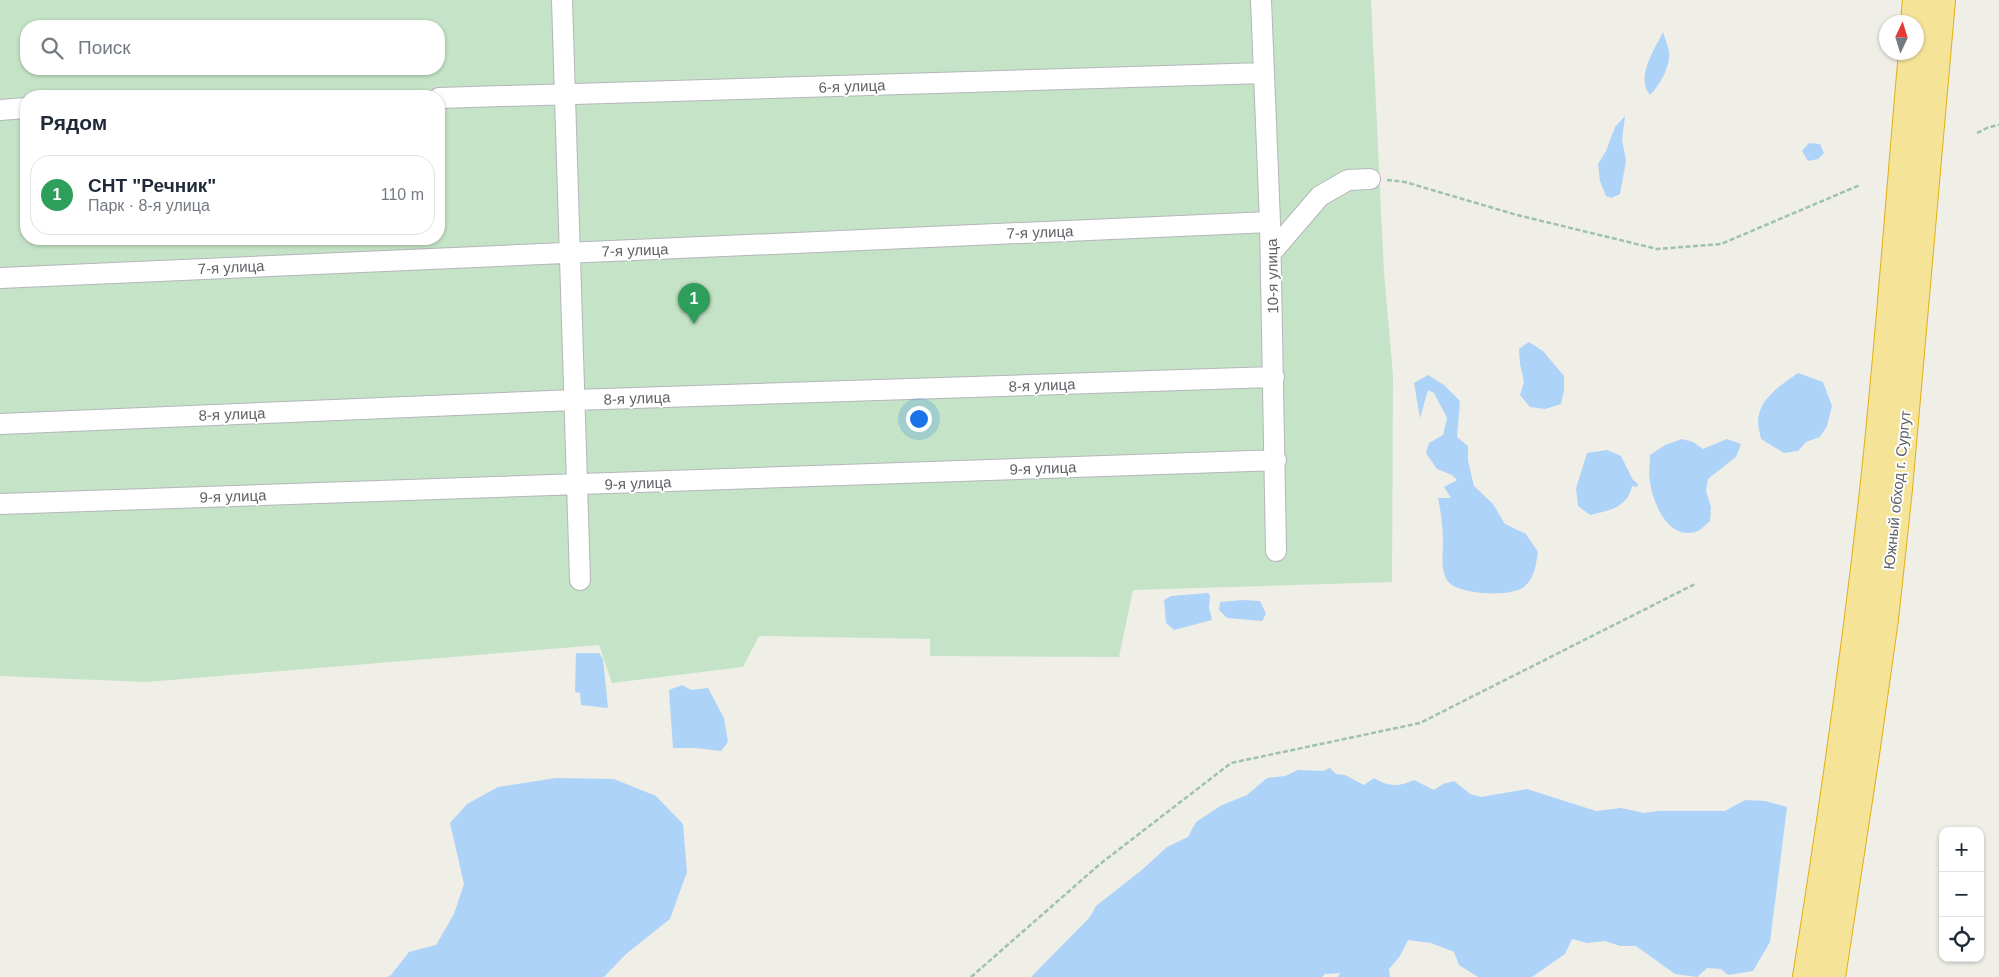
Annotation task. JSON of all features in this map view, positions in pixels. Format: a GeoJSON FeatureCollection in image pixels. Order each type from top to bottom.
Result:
{"type":"FeatureCollection","features":[{"type":"Feature","properties":{"kind":"highway"},"geometry":{"type":"LineString","coordinates":[[1916,15],[1917,0]]}},
{"type":"Feature","properties":{"kind":"highway","name":"Южный обход г. Сургут"},"geometry":{"type":"LineString","coordinates":[[1831,977],[1869,725],[1898,490],[1941,0]]}},
{"type":"Feature","properties":{"kind":"highway","name":"Южный обход г. Сургут"},"geometry":{"type":"LineString","coordinates":[[1807,977],[1842,751],[1869,537],[1912,60]]}},
{"type":"Feature","properties":{"kind":"street"},"geometry":{"type":"LineString","coordinates":[[562,0],[580,580]]}},
{"type":"Feature","properties":{"kind":"street","name":"10-я улица"},"geometry":{"type":"LineString","coordinates":[[1262,0],[1271,253],[1276,460],[1276,551]]}},
{"type":"Feature","properties":{"kind":"street","name":"6-я улица"},"geometry":{"type":"LineString","coordinates":[[445,98],[1264,73]]}},
{"type":"Feature","properties":{"kind":"street"},"geometry":{"type":"LineString","coordinates":[[0,110],[20,108]]}},
{"type":"Feature","properties":{"kind":"street"},"geometry":{"type":"LineString","coordinates":[[1271,253],[1320,196],[1348,180],[1370,179]]}},
{"type":"Feature","properties":{"kind":"street","name":"7-я улица"},"geometry":{"type":"LineString","coordinates":[[0,278],[1270,222]]}},
{"type":"Feature","properties":{"kind":"street","name":"8-я улица"},"geometry":{"type":"LineString","coordinates":[[0,424],[574,400],[1274,377]]}},
{"type":"Feature","properties":{"kind":"street","name":"9-я улица"},"geometry":{"type":"LineString","coordinates":[[0,504],[1276,460]]}},
{"type":"Feature","properties":{"kind":"path"},"geometry":{"type":"LineString","coordinates":[[1977,133],[1989,126],[1999,125]]}},
{"type":"Feature","properties":{"kind":"path"},"geometry":{"type":"LineString","coordinates":[[1370,179],[1406,182],[1517,216],[1657,249],[1721,244],[1860,185]]}},
{"type":"Feature","properties":{"kind":"path"},"geometry":{"type":"LineString","coordinates":[[971,977],[1100,864],[1232,763],[1420,723],[1695,584]]}},
{"type":"Feature","properties":{"kind":"green space"},"geometry":{"type":"Polygon","coordinates":[[[0,0],[1371,0],[1384,273],[1393,376],[1392,582],[1133,590],[1119,657],[930,656],[930,639],[759,636],[743,667],[612,683],[599,645],[146,682],[0,676],[0,0]]]}},
{"type":"Feature","properties":{"kind":"water"},"geometry":{"type":"Polygon","coordinates":[[[1663,32],[1669,52],[1668,63],[1660,81],[1650,95],[1646,88],[1645,72],[1651,55],[1663,32]]]}},
{"type":"Feature","properties":{"kind":"water"},"geometry":{"type":"Polygon","coordinates":[[[1625,116],[1622,140],[1626,161],[1620,194],[1611,198],[1606,196],[1600,181],[1598,164],[1606,151],[1615,127],[1625,116]]]}},
{"type":"Feature","properties":{"kind":"water"},"geometry":{"type":"Polygon","coordinates":[[[1809,143],[1820,144],[1824,153],[1818,159],[1808,161],[1802,151],[1809,143]]]}},
{"type":"Feature","properties":{"kind":"water"},"geometry":{"type":"Polygon","coordinates":[[[1529,342],[1543,351],[1564,376],[1561,404],[1545,409],[1530,407],[1520,395],[1524,382],[1519,349],[1529,342]]]}},
{"type":"Feature","properties":{"kind":"water"},"geometry":{"type":"Polygon","coordinates":[[[1798,373],[1823,382],[1832,406],[1827,426],[1820,437],[1806,442],[1798,451],[1784,453],[1761,439],[1758,424],[1759,414],[1762,406],[1772,393],[1798,373]]]}},
{"type":"Feature","properties":{"kind":"water"},"geometry":{"type":"Polygon","coordinates":[[[1428,375],[1444,385],[1460,401],[1457,437],[1468,446],[1468,461],[1474,486],[1493,504],[1505,524],[1526,534],[1538,552],[1531,579],[1519,590],[1497,593],[1472,592],[1452,585],[1447,580],[1443,571],[1442,526],[1438,498],[1451,498],[1444,487],[1457,480],[1452,475],[1437,469],[1426,453],[1429,443],[1443,435],[1447,418],[1434,393],[1428,390],[1420,418],[1414,383],[1428,375]]]}},
{"type":"Feature","properties":{"kind":"water"},"geometry":{"type":"Polygon","coordinates":[[[1682,439],[1693,442],[1703,449],[1727,439],[1741,444],[1736,457],[1708,479],[1706,491],[1711,507],[1710,521],[1698,531],[1688,533],[1679,531],[1664,519],[1655,500],[1649,476],[1650,455],[1665,445],[1682,439]]]}},
{"type":"Feature","properties":{"kind":"water"},"geometry":{"type":"Polygon","coordinates":[[[1607,450],[1621,456],[1633,480],[1638,484],[1637,487],[1632,486],[1626,499],[1617,507],[1590,515],[1578,506],[1576,488],[1587,453],[1607,450]]]}},
{"type":"Feature","properties":{"kind":"water"},"geometry":{"type":"Polygon","coordinates":[[[1208,593],[1210,595],[1209,607],[1212,620],[1174,630],[1166,623],[1164,600],[1171,596],[1208,593]]]}},
{"type":"Feature","properties":{"kind":"water"},"geometry":{"type":"Polygon","coordinates":[[[1260,601],[1266,614],[1262,621],[1227,618],[1219,610],[1220,602],[1260,601]]]}},
{"type":"Feature","properties":{"kind":"water"},"geometry":{"type":"Polygon","coordinates":[[[576,653],[599,653],[603,659],[608,708],[581,705],[580,693],[575,692],[576,653]]]}},
{"type":"Feature","properties":{"kind":"water"},"geometry":{"type":"Polygon","coordinates":[[[682,685],[691,690],[708,688],[724,718],[728,742],[721,751],[673,748],[669,690],[682,685]]]}},
{"type":"Feature","properties":{"kind":"water"},"geometry":{"type":"Polygon","coordinates":[[[1330,768],[1336,774],[1345,775],[1364,785],[1374,778],[1393,785],[1414,780],[1434,790],[1443,784],[1454,781],[1470,794],[1481,797],[1527,789],[1596,811],[1621,808],[1644,813],[1658,811],[1725,811],[1745,800],[1765,801],[1787,807],[1770,942],[1753,971],[1728,975],[1721,969],[1707,968],[1697,977],[1675,974],[1636,946],[1620,946],[1605,941],[1587,943],[1572,939],[1565,954],[1532,977],[1478,977],[1459,965],[1454,952],[1431,943],[1408,940],[1400,956],[1389,969],[1390,977],[1338,977],[1340,973],[1325,974],[1322,977],[1031,977],[1090,917],[1096,906],[1143,869],[1167,847],[1188,837],[1196,822],[1222,805],[1247,795],[1267,778],[1285,776],[1298,770],[1323,771],[1330,768]]]}},
{"type":"Feature","properties":{"kind":"water"},"geometry":{"type":"Polygon","coordinates":[[[556,778],[614,779],[656,796],[683,824],[687,872],[670,919],[626,954],[604,977],[387,977],[391,975],[409,952],[436,945],[454,914],[464,884],[450,823],[467,804],[498,787],[556,778]]]}},
{"type":"Feature","properties":{"kind":"place","name":"СНТ \"Речник\""},"geometry":{"type":"Point","coordinates":[694,324]}}]}
